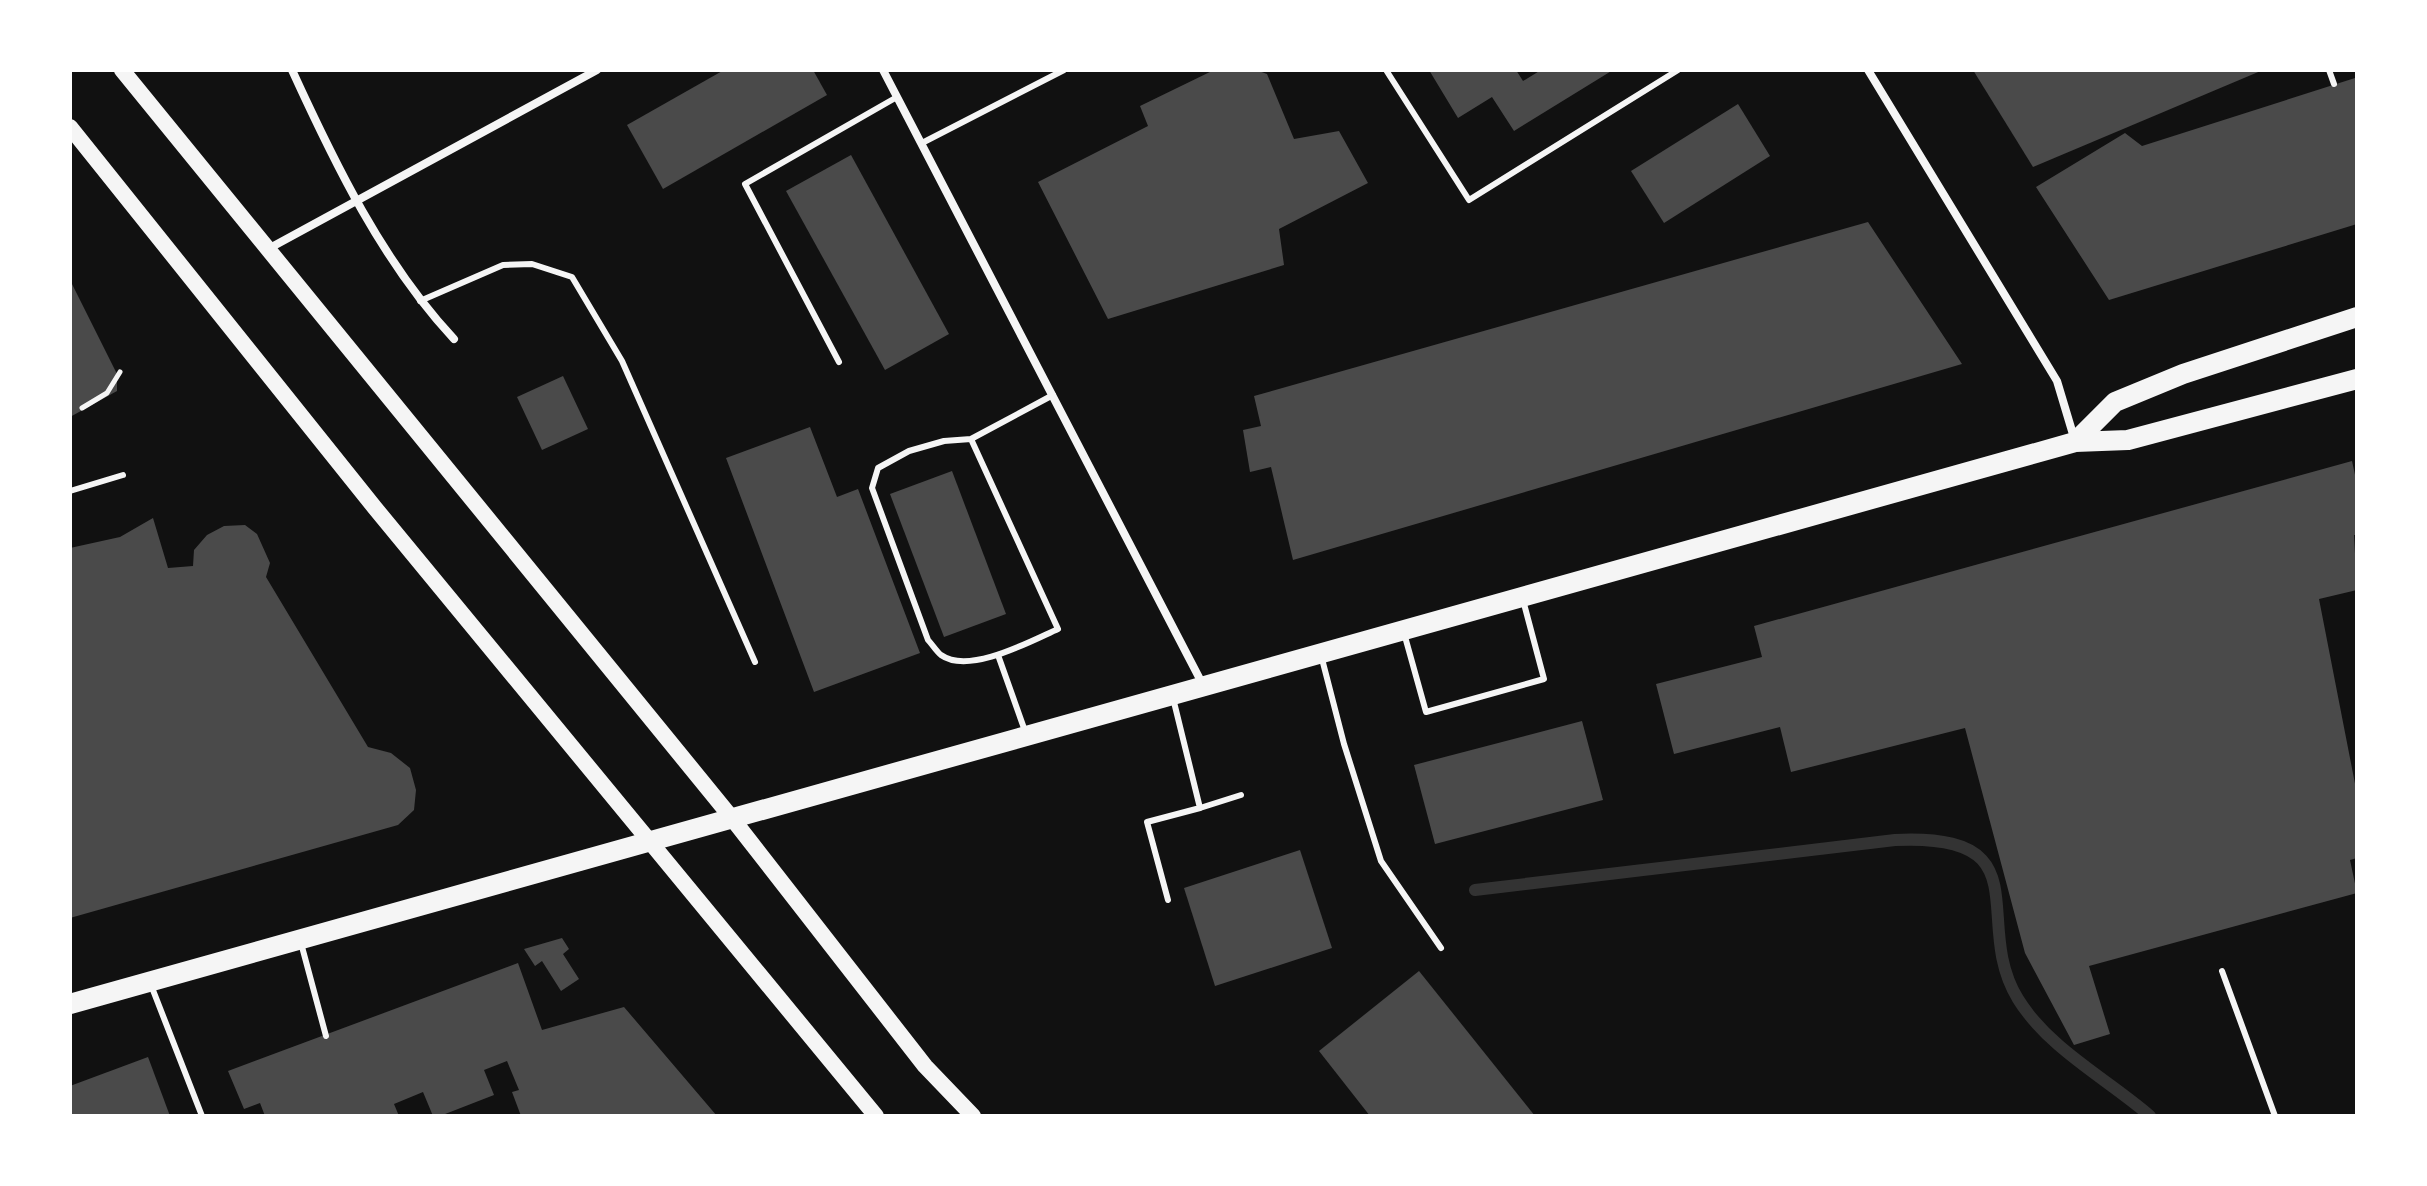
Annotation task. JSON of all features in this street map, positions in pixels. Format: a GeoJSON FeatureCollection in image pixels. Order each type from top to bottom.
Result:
{"type":"FeatureCollection","features":[{"type":"Feature","properties":{"kind":"main road"},"geometry":{"type":"LineString","coordinates":[[122,70],[731,817],[925,1066],[973,1116]]}},
{"type":"Feature","properties":{"kind":"main road"},"geometry":{"type":"LineString","coordinates":[[70,127],[375,508],[876,1116]]}},
{"type":"Feature","properties":{"kind":"main road"},"geometry":{"type":"LineString","coordinates":[[2075,442],[2115,402],[2183,374],[2357,317]]}},
{"type":"Feature","properties":{"kind":"main road"},"geometry":{"type":"LineString","coordinates":[[70,1004],[2075,442],[2128,440],[2357,379]]}},
{"type":"Feature","properties":{"kind":"street"},"geometry":{"type":"LineString","coordinates":[[292,70],[357,200],[419,302],[454,339]]}},
{"type":"Feature","properties":{"kind":"street"},"geometry":{"type":"LineString","coordinates":[[268,249],[597,70]]}},
{"type":"Feature","properties":{"kind":"street"},"geometry":{"type":"LineString","coordinates":[[883,70],[1204,685]]}},
{"type":"Feature","properties":{"kind":"street"},"geometry":{"type":"LineString","coordinates":[[1868,70],[2057,381],[2075,442]]}},
{"type":"Feature","properties":{"kind":"lane"},"geometry":{"type":"LineString","coordinates":[[922,143],[1064,70]]}},
{"type":"Feature","properties":{"kind":"lane"},"geometry":{"type":"LineString","coordinates":[[1386,70],[1469,200],[1678,70]]}},
{"type":"Feature","properties":{"kind":"lane"},"geometry":{"type":"LineString","coordinates":[[2329,70],[2334,84]]}},
{"type":"Feature","properties":{"kind":"lane"},"geometry":{"type":"LineString","coordinates":[[839,362],[745,184],[897,97]]}},
{"type":"Feature","properties":{"kind":"lane"},"geometry":{"type":"LineString","coordinates":[[419,302],[503,265],[532,264],[572,277],[622,361],[755,662]]}},
{"type":"Feature","properties":{"kind":"lane"},"geometry":{"type":"LineString","coordinates":[[971,439],[1058,629],[998,655],[964,660],[943,656],[928,640],[872,488],[878,468],[909,451],[944,441],[971,439],[1053,395]]}},
{"type":"Feature","properties":{"kind":"lane"},"geometry":{"type":"LineString","coordinates":[[70,491],[123,475]]}},
{"type":"Feature","properties":{"kind":"lane"},"geometry":{"type":"LineString","coordinates":[[1403,630],[1426,712],[1544,679],[1522,597]]}},
{"type":"Feature","properties":{"kind":"lane"},"geometry":{"type":"LineString","coordinates":[[1320,653],[1344,744],[1381,861],[1441,948]]}},
{"type":"Feature","properties":{"kind":"lane"},"geometry":{"type":"LineString","coordinates":[[998,655],[1026,735]]}},
{"type":"Feature","properties":{"kind":"lane"},"geometry":{"type":"LineString","coordinates":[[1172,694],[1200,808]]}},
{"type":"Feature","properties":{"kind":"lane"},"geometry":{"type":"LineString","coordinates":[[1168,900],[1147,822],[1241,795]]}},
{"type":"Feature","properties":{"kind":"lane"},"geometry":{"type":"LineString","coordinates":[[300,940],[326,1036]]}},
{"type":"Feature","properties":{"kind":"lane"},"geometry":{"type":"LineString","coordinates":[[2222,971],[2275,1116]]}},
{"type":"Feature","properties":{"kind":"lane"},"geometry":{"type":"LineString","coordinates":[[149,982],[202,1116]]}},
{"type":"Feature","properties":{"kind":"path"},"geometry":{"type":"LineString","coordinates":[[82,408],[107,393],[120,372]]}},
{"type":"Feature","properties":{"kind":"building"},"geometry":{"type":"Polygon","coordinates":[[[724,70],[813,70],[827,95],[663,189],[627,125],[724,70]]]}},
{"type":"Feature","properties":{"kind":"building"},"geometry":{"type":"Polygon","coordinates":[[[1214,70],[1256,70],[1267,74],[1294,139],[1339,131],[1368,183],[1279,229],[1284,265],[1108,319],[1038,182],[1148,126],[1140,106],[1214,70]]]}},
{"type":"Feature","properties":{"kind":"building"},"geometry":{"type":"Polygon","coordinates":[[[1429,70],[1516,70],[1523,81],[1541,70],[1613,70],[1514,131],[1492,97],[1458,118],[1429,70]]]}},
{"type":"Feature","properties":{"kind":"building"},"geometry":{"type":"Polygon","coordinates":[[[1973,70],[2263,70],[2033,167],[1973,70]]]}},
{"type":"Feature","properties":{"kind":"building"},"geometry":{"type":"Polygon","coordinates":[[[2355,78],[2357,224],[2109,300],[2036,187],[2125,133],[2142,146],[2355,78]]]}},
{"type":"Feature","properties":{"kind":"building"},"geometry":{"type":"Polygon","coordinates":[[[1738,104],[1770,156],[1664,223],[1631,171],[1738,104]]]}},
{"type":"Feature","properties":{"kind":"building"},"geometry":{"type":"Polygon","coordinates":[[[851,155],[949,334],[885,370],[786,191],[851,155]]]}},
{"type":"Feature","properties":{"kind":"building"},"geometry":{"type":"Polygon","coordinates":[[[1868,222],[1962,364],[1293,560],[1271,467],[1250,472],[1243,430],[1261,426],[1254,396],[1868,222]]]}},
{"type":"Feature","properties":{"kind":"building"},"geometry":{"type":"Polygon","coordinates":[[[70,280],[117,374],[117,391],[70,417],[70,280]]]}},
{"type":"Feature","properties":{"kind":"building"},"geometry":{"type":"Polygon","coordinates":[[[563,376],[588,429],[542,450],[517,397],[563,376]]]}},
{"type":"Feature","properties":{"kind":"building"},"geometry":{"type":"Polygon","coordinates":[[[810,427],[837,497],[858,489],[920,653],[814,692],[726,458],[810,427]]]}},
{"type":"Feature","properties":{"kind":"building"},"geometry":{"type":"Polygon","coordinates":[[[2352,461],[2357,484],[2357,535],[2354,535],[2357,590],[2319,599],[2357,794],[2357,858],[2350,860],[2357,893],[2089,966],[2110,1034],[2074,1045],[2025,953],[1965,728],[1791,772],[1780,727],[1674,754],[1656,684],[1762,657],[1754,626],[2352,461]]]}},
{"type":"Feature","properties":{"kind":"building"},"geometry":{"type":"Polygon","coordinates":[[[952,471],[1006,614],[944,637],[890,494],[952,471]]]}},
{"type":"Feature","properties":{"kind":"building"},"geometry":{"type":"Polygon","coordinates":[[[153,518],[168,568],[193,566],[194,550],[207,535],[224,526],[245,525],[257,534],[270,563],[266,577],[368,747],[391,753],[410,768],[416,790],[414,810],[398,825],[70,918],[70,548],[120,537],[153,518]]]}},
{"type":"Feature","properties":{"kind":"building"},"geometry":{"type":"Polygon","coordinates":[[[1582,721],[1603,800],[1435,844],[1414,765],[1582,721]]]}},
{"type":"Feature","properties":{"kind":"building"},"geometry":{"type":"Polygon","coordinates":[[[1300,850],[1332,948],[1215,986],[1184,888],[1300,850]]]}},
{"type":"Feature","properties":{"kind":"building"},"geometry":{"type":"Polygon","coordinates":[[[562,938],[569,949],[563,954],[579,979],[561,991],[542,961],[535,966],[524,949],[562,938]]]}},
{"type":"Feature","properties":{"kind":"building"},"geometry":{"type":"Polygon","coordinates":[[[518,963],[542,1030],[624,1007],[717,1116],[521,1116],[512,1092],[519,1090],[507,1061],[484,1070],[494,1095],[440,1116],[433,1116],[423,1092],[394,1104],[399,1116],[265,1116],[260,1103],[244,1109],[228,1071],[518,963]]]}},
{"type":"Feature","properties":{"kind":"building"},"geometry":{"type":"Polygon","coordinates":[[[1419,971],[1535,1116],[1370,1116],[1319,1051],[1419,971]]]}},
{"type":"Feature","properties":{"kind":"building"},"geometry":{"type":"Polygon","coordinates":[[[148,1057],[170,1116],[70,1116],[70,1086],[148,1057]]]}},
{"type":"Feature","properties":{"kind":"waterway"},"geometry":{"type":"LineString","coordinates":[[1475,890],[1895,840],[1941,842],[1971,851],[1987,867],[1995,888],[2005,969],[2018,999],[2062,1048],[2150,1116]]}}]}
